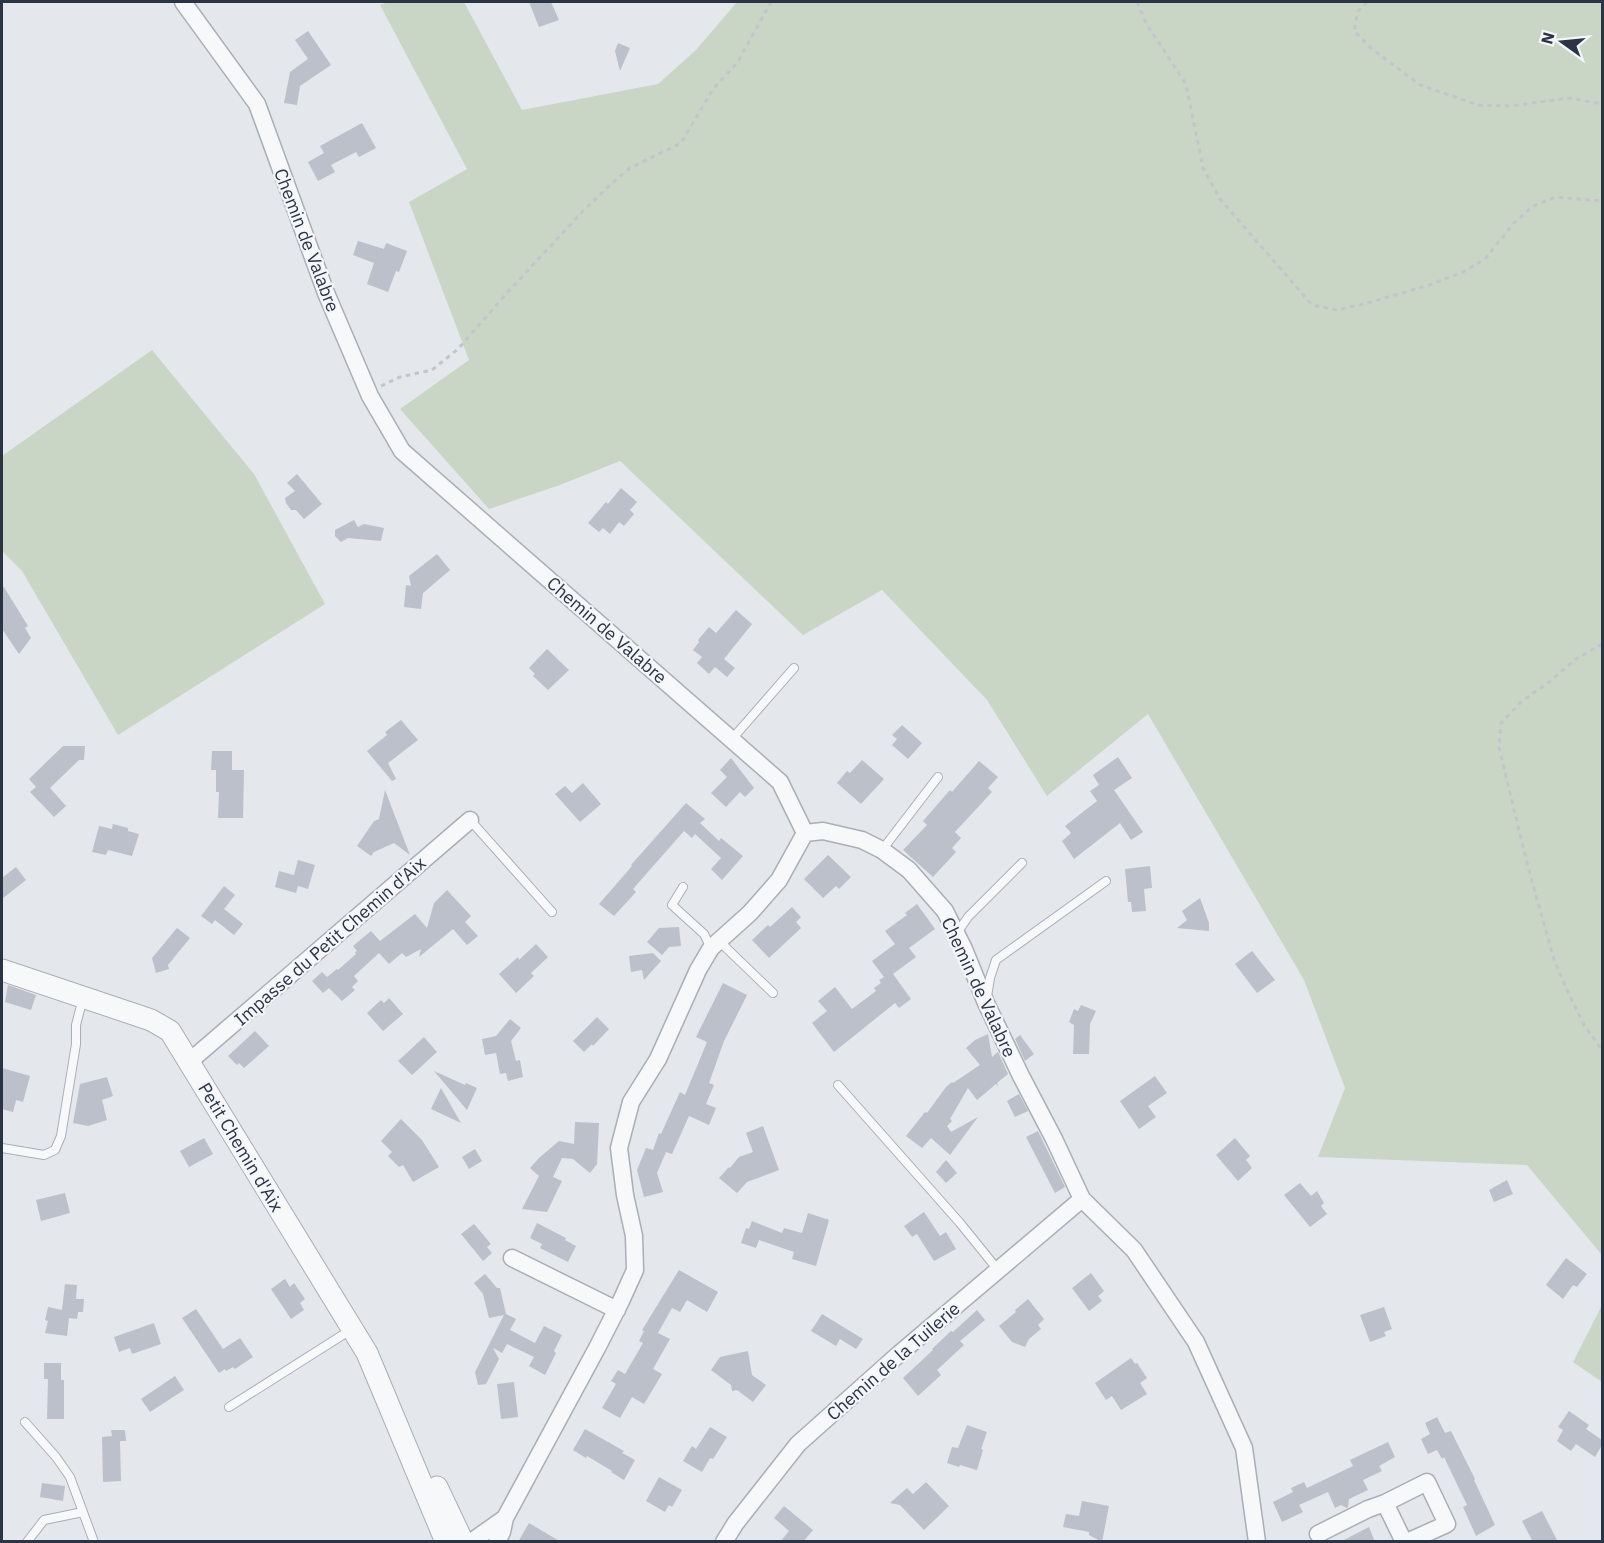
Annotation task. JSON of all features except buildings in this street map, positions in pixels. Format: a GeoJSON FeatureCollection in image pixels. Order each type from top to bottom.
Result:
{"type":"FeatureCollection","features":[{"type":"Feature","properties":{"kind":"street","name":"Chemin de Valabre"},"geometry":{"type":"LineString","coordinates":[[183,2],[256,104],[326,293],[368,391],[402,451],[780,782],[805,834],[823,831],[862,840],[882,850],[909,870],[945,911],[986,1003],[1082,1199],[1134,1250],[1196,1342],[1244,1448],[1257,1542]]}},
{"type":"Feature","properties":{"kind":"street","name":"Impasse du Petit Chemin d'Aix"},"geometry":{"type":"LineString","coordinates":[[190,1061],[470,820]]}},
{"type":"Feature","properties":{"kind":"street"},"geometry":{"type":"LineString","coordinates":[[497,1542],[505,1518],[635,1270],[634,1236],[625,1195],[619,1148],[631,1101],[658,1059],[698,970],[715,945],[779,880],[805,834]]}},
{"type":"Feature","properties":{"kind":"street","name":"Petit Chemin d'Aix"},"geometry":{"type":"LineString","coordinates":[[2,970],[151,1020],[170,1031],[367,1353],[446,1542]]}},
{"type":"Feature","properties":{"kind":"street","name":"Chemin de la Tuilerie"},"geometry":{"type":"LineString","coordinates":[[723,1542],[798,1444],[899,1354],[1082,1199]]}},
{"type":"Feature","properties":{"kind":"street"},"geometry":{"type":"LineString","coordinates":[[512,1258],[616,1310]]}},
{"type":"Feature","properties":{"kind":"street","name":"Petit Chemin d'Aix"},"geometry":{"type":"LineString","coordinates":[[396,1420],[421,1456],[463,1542]]}},
{"type":"Feature","properties":{"kind":"street"},"geometry":{"type":"LineString","coordinates":[[1318,1534],[1427,1482],[1447,1524],[1406,1542],[1385,1503]]}},
{"type":"Feature","properties":{"kind":"street"},"geometry":{"type":"LineString","coordinates":[[428,1501],[437,1510],[453,1542]]}},
{"type":"Feature","properties":{"kind":"street"},"geometry":{"type":"LineString","coordinates":[[471,1542],[505,1518]]}},
{"type":"Feature","properties":{"kind":"lane"},"geometry":{"type":"LineString","coordinates":[[732,739],[794,668]]}},
{"type":"Feature","properties":{"kind":"lane"},"geometry":{"type":"LineString","coordinates":[[882,850],[938,777]]}},
{"type":"Feature","properties":{"kind":"lane"},"geometry":{"type":"LineString","coordinates":[[470,820],[552,912]]}},
{"type":"Feature","properties":{"kind":"lane"},"geometry":{"type":"LineString","coordinates":[[956,933],[968,917],[1022,863]]}},
{"type":"Feature","properties":{"kind":"lane"},"geometry":{"type":"LineString","coordinates":[[986,1003],[996,960],[1106,881]]}},
{"type":"Feature","properties":{"kind":"lane"},"geometry":{"type":"LineString","coordinates":[[684,887],[672,905],[715,945],[773,993]]}},
{"type":"Feature","properties":{"kind":"lane"},"geometry":{"type":"LineString","coordinates":[[2,1148],[44,1155],[55,1150],[61,1136],[76,1044],[76,1026],[84,997]]}},
{"type":"Feature","properties":{"kind":"lane"},"geometry":{"type":"LineString","coordinates":[[838,1085],[952,1214],[998,1270]]}},
{"type":"Feature","properties":{"kind":"lane"},"geometry":{"type":"LineString","coordinates":[[229,1407],[353,1328]]}},
{"type":"Feature","properties":{"kind":"lane"},"geometry":{"type":"LineString","coordinates":[[25,1422],[56,1457],[70,1478],[94,1542]]}},
{"type":"Feature","properties":{"kind":"lane"},"geometry":{"type":"LineString","coordinates":[[27,1542],[44,1520],[83,1512]]}},
{"type":"Feature","properties":{"kind":"path"},"geometry":{"type":"LineString","coordinates":[[368,391],[400,377],[432,370],[458,349],[506,294],[610,185],[630,168],[681,143],[713,89],[737,63],[771,2]]}},
{"type":"Feature","properties":{"kind":"path"},"geometry":{"type":"LineString","coordinates":[[1137,2],[1147,25],[1185,84],[1203,168],[1220,199],[1312,305],[1336,310],[1429,285],[1463,272],[1485,260],[1514,224],[1533,206],[1556,197],[1602,201]]}},
{"type":"Feature","properties":{"kind":"path"},"geometry":{"type":"LineString","coordinates":[[1367,2],[1358,11],[1354,31],[1372,50],[1420,85],[1478,105],[1511,106],[1569,98],[1602,104]]}},
{"type":"Feature","properties":{"kind":"path"},"geometry":{"type":"LineString","coordinates":[[1602,644],[1576,659],[1522,701],[1501,723],[1500,747],[1527,863],[1554,960],[1584,1025],[1602,1050]]}},
{"type":"Feature","properties":{"kind":"green space"},"geometry":{"type":"Polygon","coordinates":[[[388,2],[464,2],[522,110],[658,84],[696,50],[737,2],[1602,2],[1602,1255],[1527,1165],[1318,1157],[1345,1088],[1304,980],[1148,714],[1047,796],[987,700],[882,590],[803,635],[620,461],[560,485],[489,509],[400,409],[469,360],[409,202],[467,169],[380,5],[388,2]]]}},
{"type":"Feature","properties":{"kind":"green space"},"geometry":{"type":"Polygon","coordinates":[[[152,350],[254,474],[325,604],[118,735],[22,571],[2,551],[2,456],[152,350]]]}},
{"type":"Feature","properties":{"kind":"green space"},"geometry":{"type":"Polygon","coordinates":[[[1602,1305],[1602,1382],[1573,1362],[1602,1305]]]}}]}
